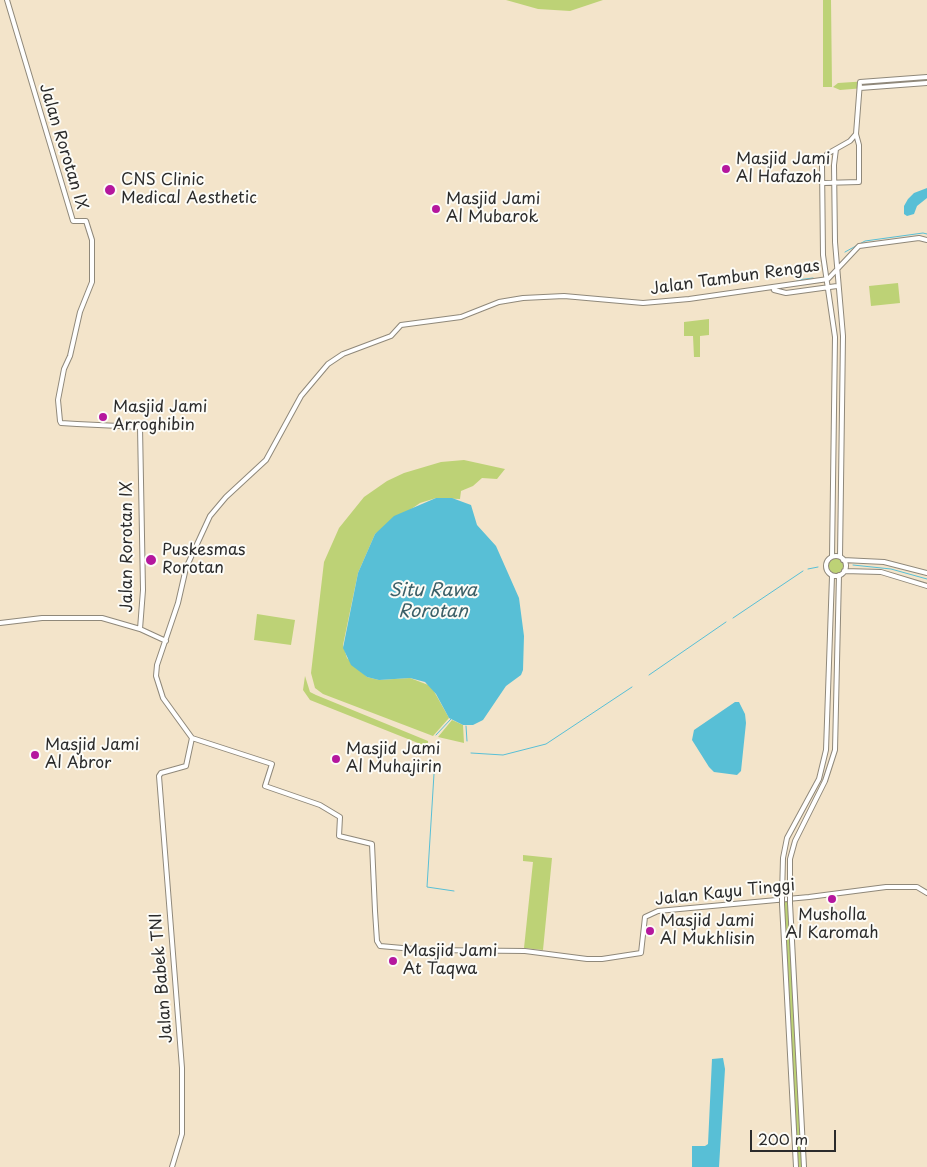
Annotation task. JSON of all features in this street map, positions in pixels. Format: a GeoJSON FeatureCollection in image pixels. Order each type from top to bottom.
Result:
{"type":"FeatureCollection","features":[{"type":"Feature","properties":{"kind":"street","name":"Jalan Rorotan IX"},"geometry":{"type":"LineString","coordinates":[[7,0],[72,220],[86,221],[92,240],[92,282],[79,314],[70,356],[65,366],[61,383],[58,400],[60,421],[61,423],[140,427],[143,590],[140,629]]}},
{"type":"Feature","properties":{"kind":"street"},"geometry":{"type":"LineString","coordinates":[[823,183],[860,182],[859,145],[856,134],[860,82],[927,77]]}},
{"type":"Feature","properties":{"kind":"street"},"geometry":{"type":"LineString","coordinates":[[860,88],[927,83]]}},
{"type":"Feature","properties":{"kind":"street"},"geometry":{"type":"LineString","coordinates":[[832,557],[835,337],[824,255],[824,157],[850,141],[856,134]]}},
{"type":"Feature","properties":{"kind":"street"},"geometry":{"type":"LineString","coordinates":[[836,149],[834,183],[836,272],[843,336],[841,559],[845,565],[844,572]]}},
{"type":"Feature","properties":{"kind":"street","name":"Jalan Tambun Rengas"},"geometry":{"type":"LineString","coordinates":[[166,641],[190,555],[210,516],[226,497],[269,457],[301,396],[328,364],[349,350],[391,336],[401,325],[460,318],[498,302],[542,295],[587,297],[627,302],[658,302],[828,279],[857,247],[862,245],[919,238],[927,240]]}},
{"type":"Feature","properties":{"kind":"street","name":"Jalan Tambun Rengas"},"geometry":{"type":"LineString","coordinates":[[774,290],[786,293],[837,286]]}},
{"type":"Feature","properties":{"kind":"street"},"geometry":{"type":"LineString","coordinates":[[832,557],[852,565],[922,583],[927,586]]}},
{"type":"Feature","properties":{"kind":"street"},"geometry":{"type":"LineString","coordinates":[[832,557],[827,561],[826,567],[832,576],[826,750],[819,779],[787,838],[782,858],[782,904],[796,1166],[804,1166],[790,903],[790,867],[795,841],[825,781],[835,750],[839,576]]}},
{"type":"Feature","properties":{"kind":"street"},"geometry":{"type":"LineString","coordinates":[[832,576],[839,576],[852,565],[884,562],[925,573],[922,583]]}},
{"type":"Feature","properties":{"kind":"street"},"geometry":{"type":"LineString","coordinates":[[832,582],[836,579],[839,581]]}},
{"type":"Feature","properties":{"kind":"street"},"geometry":{"type":"LineString","coordinates":[[0,622],[33,618],[94,617],[140,629],[166,641],[156,670],[158,686],[192,738]]}},
{"type":"Feature","properties":{"kind":"street","name":"Jalan Babek TNI"},"geometry":{"type":"LineString","coordinates":[[172,1167],[182,1134],[181,1050],[159,785],[160,774],[186,766],[192,738]]}},
{"type":"Feature","properties":{"kind":"street","name":"Jalan Kayu Tinggi"},"geometry":{"type":"LineString","coordinates":[[192,738],[272,764],[265,786],[314,802],[340,817],[339,836],[372,843],[378,945],[437,950],[525,951],[602,959],[641,953],[645,918],[658,911],[809,897],[886,887],[917,887],[927,893]]}},
{"type":"Feature","properties":{"kind":"street"},"geometry":{"type":"LineString","coordinates":[[792,1071],[800,1071]]}},
{"type":"Feature","properties":{"kind":"green space"},"geometry":{"type":"Polygon","coordinates":[[[506,0],[603,0],[570,11],[538,9],[506,0]]]}},
{"type":"Feature","properties":{"kind":"green space"},"geometry":{"type":"Polygon","coordinates":[[[823,0],[831,0],[832,87],[823,87],[823,0]]]}},
{"type":"Feature","properties":{"kind":"green space"},"geometry":{"type":"Polygon","coordinates":[[[914,78],[914,84],[840,90],[833,87],[838,83],[914,78]]]}},
{"type":"Feature","properties":{"kind":"green space"},"geometry":{"type":"Polygon","coordinates":[[[898,283],[900,303],[871,306],[869,286],[898,283]]]}},
{"type":"Feature","properties":{"kind":"green space"},"geometry":{"type":"Polygon","coordinates":[[[709,319],[709,335],[700,336],[700,357],[694,357],[693,336],[684,336],[684,322],[709,319]]]}},
{"type":"Feature","properties":{"kind":"green space"},"geometry":{"type":"Polygon","coordinates":[[[464,460],[505,469],[497,479],[482,478],[473,486],[461,491],[460,499],[436,498],[420,503],[375,534],[358,573],[343,645],[347,658],[367,677],[379,680],[410,678],[431,686],[449,718],[433,736],[323,694],[315,688],[311,673],[324,562],[339,528],[364,497],[387,481],[404,473],[441,462],[464,460]]]}},
{"type":"Feature","properties":{"kind":"green space"},"geometry":{"type":"Polygon","coordinates":[[[836,556],[843,559],[846,566],[843,573],[836,576],[829,573],[826,566],[829,559],[836,556]]]}},
{"type":"Feature","properties":{"kind":"green space"},"geometry":{"type":"Polygon","coordinates":[[[257,614],[295,620],[291,645],[254,640],[257,614]]]}},
{"type":"Feature","properties":{"kind":"green space"},"geometry":{"type":"Polygon","coordinates":[[[305,676],[310,692],[428,741],[428,747],[310,700],[303,690],[305,676]]]}},
{"type":"Feature","properties":{"kind":"green space"},"geometry":{"type":"Polygon","coordinates":[[[452,720],[463,725],[464,743],[438,737],[452,720]]]}},
{"type":"Feature","properties":{"kind":"green space"},"geometry":{"type":"Polygon","coordinates":[[[523,855],[552,858],[543,950],[524,948],[533,862],[523,861],[523,855]]]}},
{"type":"Feature","properties":{"kind":"green space"},"geometry":{"type":"Polygon","coordinates":[[[790,899],[804,1167],[796,1167],[782,900],[790,899]]]}},
{"type":"Feature","properties":{"kind":"water"},"geometry":{"type":"Polygon","coordinates":[[[927,188],[927,198],[917,206],[914,214],[907,216],[904,214],[904,206],[908,199],[914,193],[927,188]]]}},
{"type":"Feature","properties":{"kind":"water","name":"Situ Rawa Rorotan"},"geometry":{"type":"Polygon","coordinates":[[[436,498],[452,498],[471,505],[477,525],[496,546],[519,598],[524,636],[523,670],[521,675],[506,686],[483,720],[473,725],[463,725],[449,718],[436,694],[425,682],[410,678],[379,680],[367,677],[351,665],[343,648],[358,573],[375,534],[394,516],[436,498]]]}},
{"type":"Feature","properties":{"kind":"water"},"geometry":{"type":"Polygon","coordinates":[[[735,702],[739,702],[745,714],[746,723],[741,771],[737,775],[714,772],[692,740],[694,730],[735,702]]]}},
{"type":"Feature","properties":{"kind":"water"},"geometry":{"type":"Polygon","coordinates":[[[723,1058],[725,1069],[719,1167],[692,1167],[692,1146],[705,1146],[708,1144],[712,1059],[723,1058]]]}},
{"type":"Feature","properties":{"kind":"waterway"},"geometry":{"type":"LineString","coordinates":[[845,252],[865,241],[927,234]]}},
{"type":"Feature","properties":{"kind":"waterway"},"geometry":{"type":"LineString","coordinates":[[797,280],[813,278]]}},
{"type":"Feature","properties":{"kind":"waterway"},"geometry":{"type":"LineString","coordinates":[[853,565],[891,569],[927,579]]}},
{"type":"Feature","properties":{"kind":"waterway"},"geometry":{"type":"LineString","coordinates":[[808,569],[818,567]]}},
{"type":"Feature","properties":{"kind":"waterway"},"geometry":{"type":"LineString","coordinates":[[733,618],[803,571]]}},
{"type":"Feature","properties":{"kind":"waterway"},"geometry":{"type":"LineString","coordinates":[[649,675],[726,622]]}},
{"type":"Feature","properties":{"kind":"waterway"},"geometry":{"type":"LineString","coordinates":[[471,753],[503,755],[546,744],[632,687]]}},
{"type":"Feature","properties":{"kind":"waterway"},"geometry":{"type":"LineString","coordinates":[[436,735],[451,719]]}},
{"type":"Feature","properties":{"kind":"waterway"},"geometry":{"type":"LineString","coordinates":[[466,726],[467,741]]}},
{"type":"Feature","properties":{"kind":"waterway"},"geometry":{"type":"LineString","coordinates":[[434,774],[427,887],[454,891]]}},
{"type":"Feature","properties":{"kind":"place","name":"Masjid Jami Al Hafazoh"},"geometry":{"type":"Point","coordinates":[726,169]}},
{"type":"Feature","properties":{"kind":"place","name":"CNS Clinic Medical Aesthetic"},"geometry":{"type":"Point","coordinates":[110,190]}},
{"type":"Feature","properties":{"kind":"place","name":"Masjid Jami Al Mubarok"},"geometry":{"type":"Point","coordinates":[436,209]}},
{"type":"Feature","properties":{"kind":"place","name":"Masjid Jami Arroghibin"},"geometry":{"type":"Point","coordinates":[103,417]}},
{"type":"Feature","properties":{"kind":"place","name":"Puskesmas Rorotan"},"geometry":{"type":"Point","coordinates":[151,560]}},
{"type":"Feature","properties":{"kind":"place","name":"Masjid Jami Al Abror"},"geometry":{"type":"Point","coordinates":[35,755]}},
{"type":"Feature","properties":{"kind":"place","name":"Masjid Jami Al Muhajirin"},"geometry":{"type":"Point","coordinates":[336,759]}},
{"type":"Feature","properties":{"kind":"place","name":"Musholla Al Karomah"},"geometry":{"type":"Point","coordinates":[832,899]}},
{"type":"Feature","properties":{"kind":"place","name":"Masjid Jami Al Mukhlisin"},"geometry":{"type":"Point","coordinates":[650,931]}},
{"type":"Feature","properties":{"kind":"place","name":"Masjid Jami At Taqwa"},"geometry":{"type":"Point","coordinates":[393,961]}}]}
